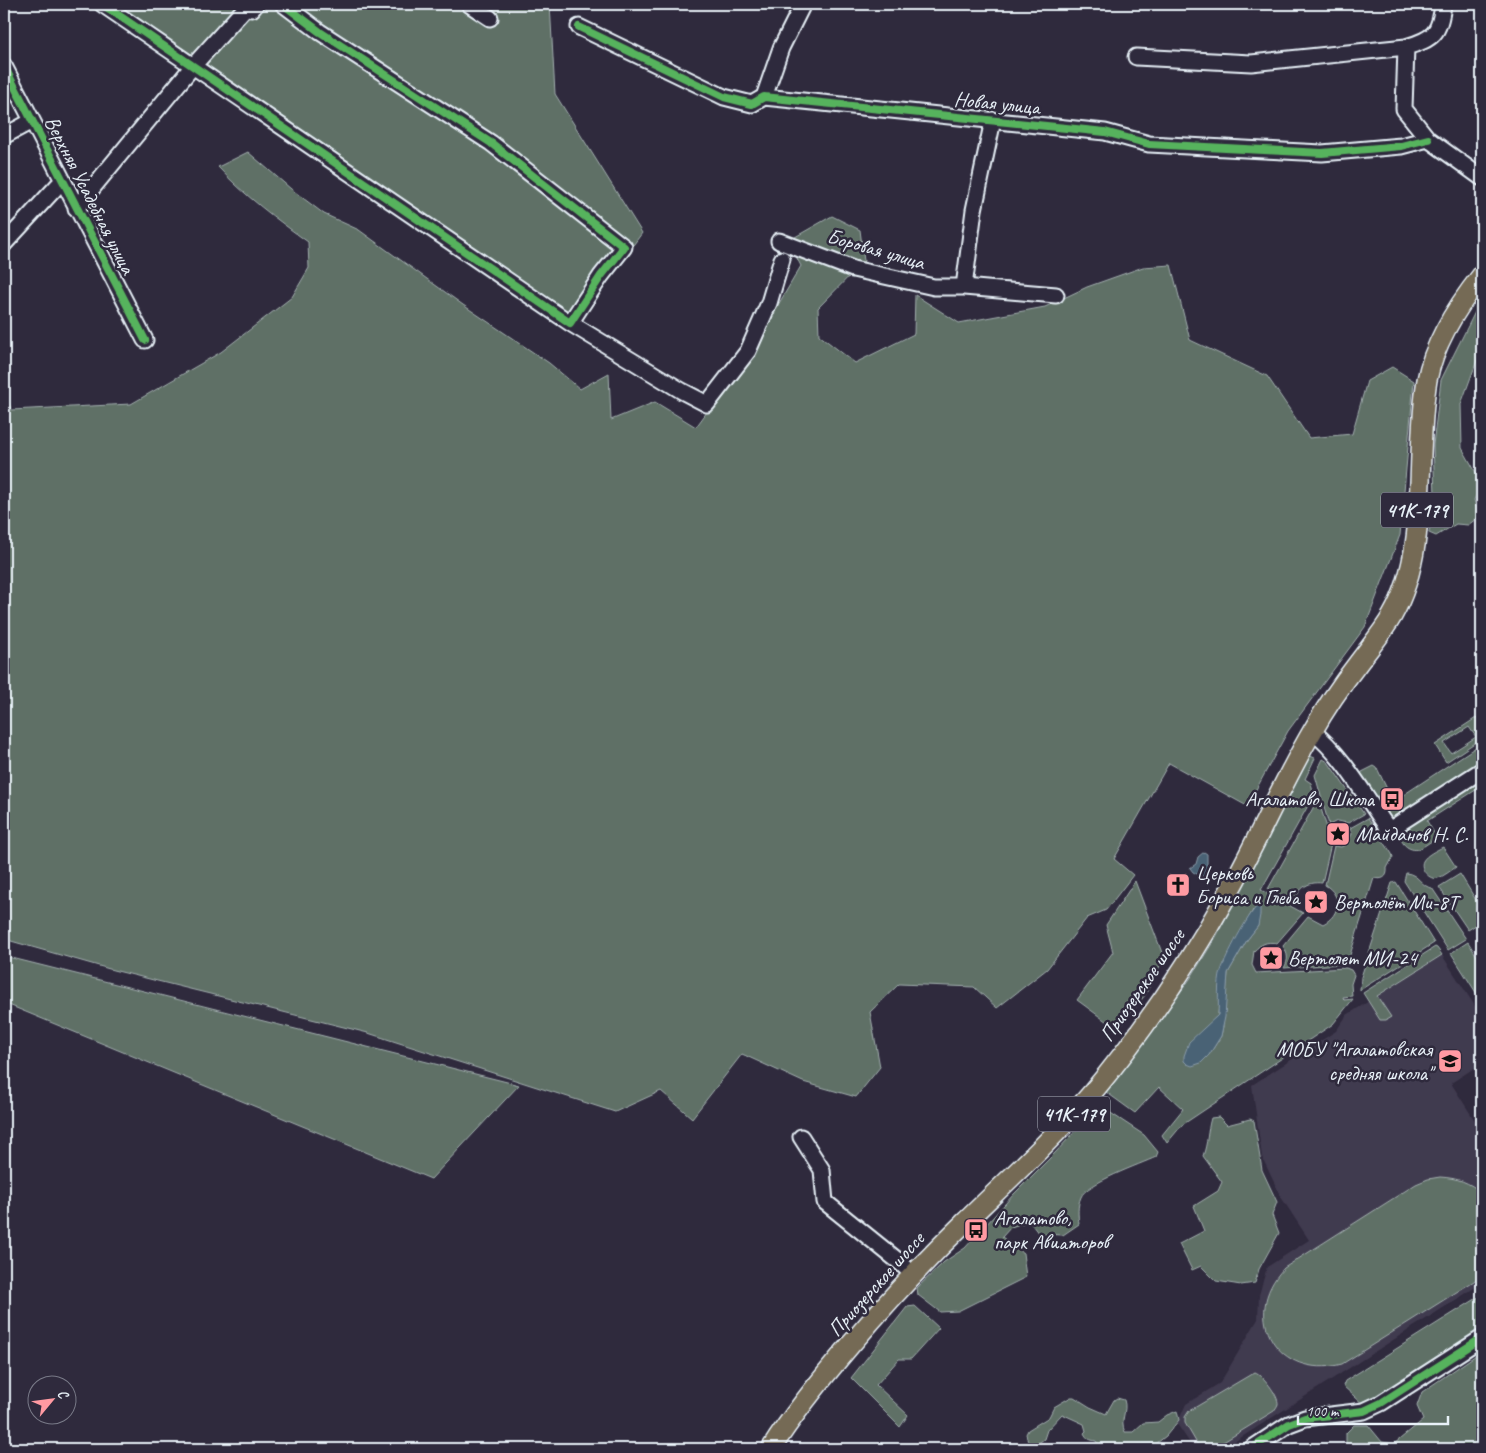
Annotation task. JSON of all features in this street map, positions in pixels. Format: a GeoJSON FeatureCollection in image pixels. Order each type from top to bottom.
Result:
{"type":"FeatureCollection","features":[{"type":"Feature","properties":{"kind":"main road","name":"Приозерское шоссе"},"geometry":{"type":"LineString","coordinates":[[771,1449],[800,1405],[912,1274],[1065,1124],[1136,1036],[1184,968],[1227,895],[1312,731],[1332,697],[1393,615],[1404,592],[1412,561],[1416,530],[1421,424],[1428,376],[1443,335],[1455,312],[1482,275]]}},
{"type":"Feature","properties":{"kind":"street"},"geometry":{"type":"LineString","coordinates":[[102,4],[570,323],[682,392],[706,404],[748,351],[769,303],[782,259]]}},
{"type":"Feature","properties":{"kind":"street"},"geometry":{"type":"LineString","coordinates":[[76,208],[193,66],[247,6],[252,10],[256,4]]}},
{"type":"Feature","properties":{"kind":"street"},"geometry":{"type":"LineString","coordinates":[[282,4],[320,32],[491,143],[624,247],[601,276],[570,323]]}},
{"type":"Feature","properties":{"kind":"street"},"geometry":{"type":"LineString","coordinates":[[469,4],[490,18]]}},
{"type":"Feature","properties":{"kind":"street"},"geometry":{"type":"LineString","coordinates":[[764,97],[781,48],[803,4]]}},
{"type":"Feature","properties":{"kind":"street"},"geometry":{"type":"LineString","coordinates":[[1136,57],[1251,64],[1406,47],[1423,42],[1436,33],[1441,23],[1443,4]]}},
{"type":"Feature","properties":{"kind":"street","name":"Новая улица"},"geometry":{"type":"LineString","coordinates":[[579,27],[724,97],[752,104],[764,97],[1105,132],[1149,144],[1322,153],[1400,146],[1428,139]]}},
{"type":"Feature","properties":{"kind":"street"},"geometry":{"type":"LineString","coordinates":[[1406,47],[1404,109],[1428,139],[1482,178]]}},
{"type":"Feature","properties":{"kind":"street","name":"Верхняя Усадебная улица"},"geometry":{"type":"LineString","coordinates":[[4,66],[145,340]]}},
{"type":"Feature","properties":{"kind":"street"},"geometry":{"type":"LineString","coordinates":[[964,287],[974,210],[993,120]]}},
{"type":"Feature","properties":{"kind":"street","name":"Верхняя Усадебная улица"},"geometry":{"type":"LineString","coordinates":[[4,136],[32,121]]}},
{"type":"Feature","properties":{"kind":"street","name":"Верхняя Усадебная улица"},"geometry":{"type":"LineString","coordinates":[[4,244],[62,181]]}},
{"type":"Feature","properties":{"kind":"street","name":"Боровая улица"},"geometry":{"type":"LineString","coordinates":[[779,240],[853,269],[934,287],[964,287],[1056,295]]}},
{"type":"Feature","properties":{"kind":"street"},"geometry":{"type":"LineString","coordinates":[[1312,731],[1336,754],[1389,830],[1482,770]]}},
{"type":"Feature","properties":{"kind":"street"},"geometry":{"type":"LineString","coordinates":[[801,1137],[822,1170],[826,1202],[912,1274]]}},
{"type":"Feature","properties":{"kind":"street"},"geometry":{"type":"LineString","coordinates":[[1251,1449],[1289,1424],[1297,1421],[1364,1411],[1380,1403],[1482,1338]]}},
{"type":"Feature","properties":{"kind":"shaded area"},"geometry":{"type":"Polygon","coordinates":[[[1442,955],[1482,1017],[1482,1063],[1451,1083],[1482,1132],[1482,1283],[1223,1449],[1194,1449],[1177,1424],[1186,1404],[1220,1383],[1258,1319],[1259,1295],[1267,1267],[1309,1240],[1281,1197],[1262,1157],[1252,1085],[1336,1031],[1347,1015],[1442,955]]]}},
{"type":"Feature","properties":{"kind":"green space"},"geometry":{"type":"Polygon","coordinates":[[[109,4],[550,4],[555,94],[642,233],[574,326],[109,4]]]}},
{"type":"Feature","properties":{"kind":"green space"},"geometry":{"type":"Polygon","coordinates":[[[248,152],[324,214],[359,230],[463,305],[549,363],[580,389],[609,373],[611,420],[655,402],[696,427],[748,356],[801,266],[788,241],[832,216],[860,230],[864,261],[818,308],[819,335],[855,363],[914,334],[915,295],[959,323],[1045,307],[1087,287],[1143,267],[1171,265],[1190,340],[1267,376],[1309,438],[1352,434],[1367,381],[1392,367],[1414,381],[1400,535],[1365,627],[1288,731],[1247,806],[1169,763],[1114,859],[1133,875],[1106,910],[1087,918],[1047,969],[997,1008],[974,987],[899,984],[870,1012],[880,1067],[856,1097],[803,1082],[742,1054],[692,1118],[661,1091],[615,1112],[368,1033],[113,970],[4,939],[4,390],[11,410],[131,404],[221,352],[292,297],[309,268],[308,242],[250,197],[218,167],[248,152]]]}},
{"type":"Feature","properties":{"kind":"green space"},"geometry":{"type":"Polygon","coordinates":[[[1482,301],[1482,347],[1461,404],[1462,448],[1482,483],[1474,500],[1480,516],[1468,525],[1456,524],[1436,536],[1429,533],[1435,494],[1433,445],[1441,380],[1482,301]]]}},
{"type":"Feature","properties":{"kind":"green space"},"geometry":{"type":"Polygon","coordinates":[[[1482,714],[1482,738],[1446,762],[1435,745],[1482,714]],[[1469,727],[1444,743],[1451,753],[1476,737],[1469,727]]]}},
{"type":"Feature","properties":{"kind":"green space"},"geometry":{"type":"Polygon","coordinates":[[[1482,743],[1482,765],[1391,820],[1387,818],[1382,809],[1482,743]]]}},
{"type":"Feature","properties":{"kind":"green space"},"geometry":{"type":"Polygon","coordinates":[[[1310,756],[1315,758],[1305,779],[1311,783],[1314,795],[1261,890],[1303,913],[1277,943],[1270,942],[1264,944],[1254,951],[1252,965],[1256,973],[1346,968],[1351,970],[1354,975],[1351,984],[1352,996],[1343,997],[1344,1000],[1353,999],[1333,1024],[1182,1125],[1167,1143],[1162,1135],[1183,1109],[1159,1087],[1135,1113],[1106,1092],[1190,979],[1216,937],[1310,756]],[[1253,910],[1221,973],[1218,1015],[1214,1019],[1209,1055],[1221,1036],[1228,973],[1247,940],[1258,926],[1253,910]]]}},
{"type":"Feature","properties":{"kind":"green space"},"geometry":{"type":"Polygon","coordinates":[[[1323,759],[1328,762],[1364,814],[1348,823],[1337,821],[1329,825],[1315,775],[1323,759]]]}},
{"type":"Feature","properties":{"kind":"green space"},"geometry":{"type":"Polygon","coordinates":[[[1374,766],[1377,768],[1387,789],[1374,797],[1360,776],[1362,772],[1374,766]]]}},
{"type":"Feature","properties":{"kind":"green space"},"geometry":{"type":"Polygon","coordinates":[[[1482,776],[1482,786],[1427,821],[1437,838],[1415,850],[1408,848],[1403,843],[1401,832],[1406,825],[1482,776]]]}},
{"type":"Feature","properties":{"kind":"green space"},"geometry":{"type":"Polygon","coordinates":[[[1318,799],[1327,828],[1327,839],[1331,844],[1322,883],[1312,883],[1303,887],[1295,904],[1268,889],[1318,799]]]}},
{"type":"Feature","properties":{"kind":"green space"},"geometry":{"type":"Polygon","coordinates":[[[1368,818],[1393,857],[1385,876],[1380,879],[1374,878],[1348,960],[1341,962],[1341,964],[1284,968],[1287,957],[1283,946],[1308,916],[1323,924],[1333,916],[1336,910],[1337,899],[1331,889],[1325,885],[1334,846],[1341,847],[1347,844],[1352,834],[1350,828],[1368,818]]]}},
{"type":"Feature","properties":{"kind":"green space"},"geometry":{"type":"Polygon","coordinates":[[[1340,825],[1345,828],[1347,835],[1344,840],[1337,842],[1340,833],[1337,832],[1333,840],[1330,833],[1335,826],[1340,825]]]}},
{"type":"Feature","properties":{"kind":"green space"},"geometry":{"type":"Polygon","coordinates":[[[1443,847],[1456,867],[1445,875],[1432,878],[1424,871],[1423,861],[1443,847]]]}},
{"type":"Feature","properties":{"kind":"green space"},"geometry":{"type":"Polygon","coordinates":[[[1406,873],[1432,888],[1466,939],[1448,950],[1404,881],[1406,873]]]}},
{"type":"Feature","properties":{"kind":"green space"},"geometry":{"type":"Polygon","coordinates":[[[1460,874],[1482,910],[1482,921],[1468,930],[1439,887],[1460,874]]]}},
{"type":"Feature","properties":{"kind":"green space"},"geometry":{"type":"Polygon","coordinates":[[[1135,881],[1164,958],[1145,995],[1118,1030],[1077,1000],[1113,952],[1106,925],[1135,881]]]}},
{"type":"Feature","properties":{"kind":"green space"},"geometry":{"type":"Polygon","coordinates":[[[1396,882],[1434,943],[1360,990],[1361,977],[1392,883],[1396,882]]]}},
{"type":"Feature","properties":{"kind":"green space"},"geometry":{"type":"Polygon","coordinates":[[[1468,942],[1482,964],[1482,1002],[1451,953],[1468,942]]]}},
{"type":"Feature","properties":{"kind":"green space"},"geometry":{"type":"Polygon","coordinates":[[[1435,947],[1442,955],[1377,996],[1391,1017],[1386,1020],[1380,1020],[1363,993],[1435,947]]]}},
{"type":"Feature","properties":{"kind":"green space"},"geometry":{"type":"Polygon","coordinates":[[[4,956],[519,1085],[431,1179],[4,1003],[4,956]]]}},
{"type":"Feature","properties":{"kind":"green space"},"geometry":{"type":"Polygon","coordinates":[[[1097,1104],[1144,1135],[1158,1152],[1156,1157],[1103,1180],[1085,1192],[1079,1204],[1079,1224],[1063,1235],[1039,1234],[1029,1221],[1011,1227],[1002,1237],[1023,1253],[1026,1277],[958,1311],[940,1312],[918,1295],[917,1288],[944,1262],[965,1248],[1083,1123],[1097,1104]]]}},
{"type":"Feature","properties":{"kind":"green space"},"geometry":{"type":"Polygon","coordinates":[[[1219,1117],[1227,1125],[1250,1119],[1254,1121],[1262,1170],[1277,1202],[1272,1215],[1279,1233],[1259,1269],[1255,1283],[1241,1285],[1216,1281],[1201,1266],[1192,1270],[1179,1244],[1204,1231],[1194,1206],[1218,1191],[1222,1182],[1203,1156],[1211,1118],[1219,1117]]]}},
{"type":"Feature","properties":{"kind":"green space"},"geometry":{"type":"Polygon","coordinates":[[[1440,1177],[1462,1181],[1482,1193],[1482,1274],[1474,1281],[1342,1364],[1319,1367],[1300,1363],[1284,1354],[1272,1340],[1266,1324],[1265,1306],[1271,1287],[1284,1268],[1416,1184],[1440,1177]]]}},
{"type":"Feature","properties":{"kind":"green space"},"geometry":{"type":"Polygon","coordinates":[[[1482,1295],[1482,1332],[1365,1406],[1343,1386],[1345,1381],[1482,1295]]]}},
{"type":"Feature","properties":{"kind":"green space"},"geometry":{"type":"Polygon","coordinates":[[[915,1306],[939,1328],[911,1359],[899,1359],[876,1385],[908,1415],[900,1427],[851,1378],[907,1307],[915,1306]]]}},
{"type":"Feature","properties":{"kind":"green space"},"geometry":{"type":"Polygon","coordinates":[[[1482,1351],[1482,1449],[1352,1449],[1346,1446],[1346,1433],[1354,1425],[1368,1425],[1382,1442],[1394,1444],[1423,1420],[1417,1406],[1422,1392],[1482,1351]]]}},
{"type":"Feature","properties":{"kind":"green space"},"geometry":{"type":"Polygon","coordinates":[[[1255,1372],[1266,1381],[1278,1400],[1274,1411],[1212,1449],[1199,1447],[1185,1423],[1185,1417],[1189,1411],[1255,1372]]]}},
{"type":"Feature","properties":{"kind":"green space"},"geometry":{"type":"Polygon","coordinates":[[[1071,1397],[1106,1414],[1114,1400],[1117,1398],[1124,1400],[1123,1428],[1125,1432],[1133,1432],[1143,1423],[1158,1422],[1167,1415],[1177,1411],[1179,1420],[1166,1436],[1157,1443],[1137,1445],[1133,1449],[1101,1449],[1096,1441],[1089,1439],[1085,1435],[1084,1424],[1062,1414],[1047,1430],[1044,1439],[1032,1448],[1029,1445],[1026,1434],[1028,1430],[1049,1417],[1054,1407],[1071,1397]]]}},
{"type":"Feature","properties":{"kind":"water"},"geometry":{"type":"Polygon","coordinates":[[[1204,852],[1207,854],[1207,874],[1203,877],[1193,872],[1190,868],[1196,864],[1198,857],[1204,852]]]}},
{"type":"Feature","properties":{"kind":"water"},"geometry":{"type":"Polygon","coordinates":[[[1258,905],[1260,906],[1260,915],[1258,926],[1247,940],[1228,973],[1225,1017],[1221,1036],[1209,1055],[1201,1063],[1192,1066],[1187,1064],[1184,1061],[1184,1056],[1189,1042],[1218,1015],[1221,971],[1237,936],[1258,905]]]}},
{"type":"Feature","properties":{"kind":"cycle path"},"geometry":{"type":"LineString","coordinates":[[102,4],[570,323],[601,276],[624,247],[491,143],[320,32],[283,4]]}},
{"type":"Feature","properties":{"kind":"cycle path"},"geometry":{"type":"LineString","coordinates":[[579,27],[724,97],[752,104],[764,97],[1105,132],[1149,144],[1322,153],[1401,146],[1428,139]]}},
{"type":"Feature","properties":{"kind":"cycle path"},"geometry":{"type":"LineString","coordinates":[[4,66],[145,340]]}},
{"type":"Feature","properties":{"kind":"cycle path"},"geometry":{"type":"LineString","coordinates":[[1251,1449],[1289,1424],[1305,1418],[1364,1411],[1381,1403],[1482,1338]]}},
{"type":"Feature","properties":{"kind":"place","name":"Агалатово, Школа"},"geometry":{"type":"Point","coordinates":[1392,799]}},
{"type":"Feature","properties":{"kind":"place","name":"Майданов Н. С."},"geometry":{"type":"Point","coordinates":[1338,834]}},
{"type":"Feature","properties":{"kind":"place","name":"Церковь Бориса и Глеба"},"geometry":{"type":"Point","coordinates":[1178,885]}},
{"type":"Feature","properties":{"kind":"place","name":"Вертолёт Ми-8Т"},"geometry":{"type":"Point","coordinates":[1316,902]}},
{"type":"Feature","properties":{"kind":"place","name":"Вертолет МИ-24"},"geometry":{"type":"Point","coordinates":[1271,958]}},
{"type":"Feature","properties":{"kind":"place","name":"МОБУ \"Агалатовская средняя школа\""},"geometry":{"type":"Point","coordinates":[1450,1061]}},
{"type":"Feature","properties":{"kind":"place","name":"Агалатово, парк Авиаторов"},"geometry":{"type":"Point","coordinates":[976,1230]}}]}
